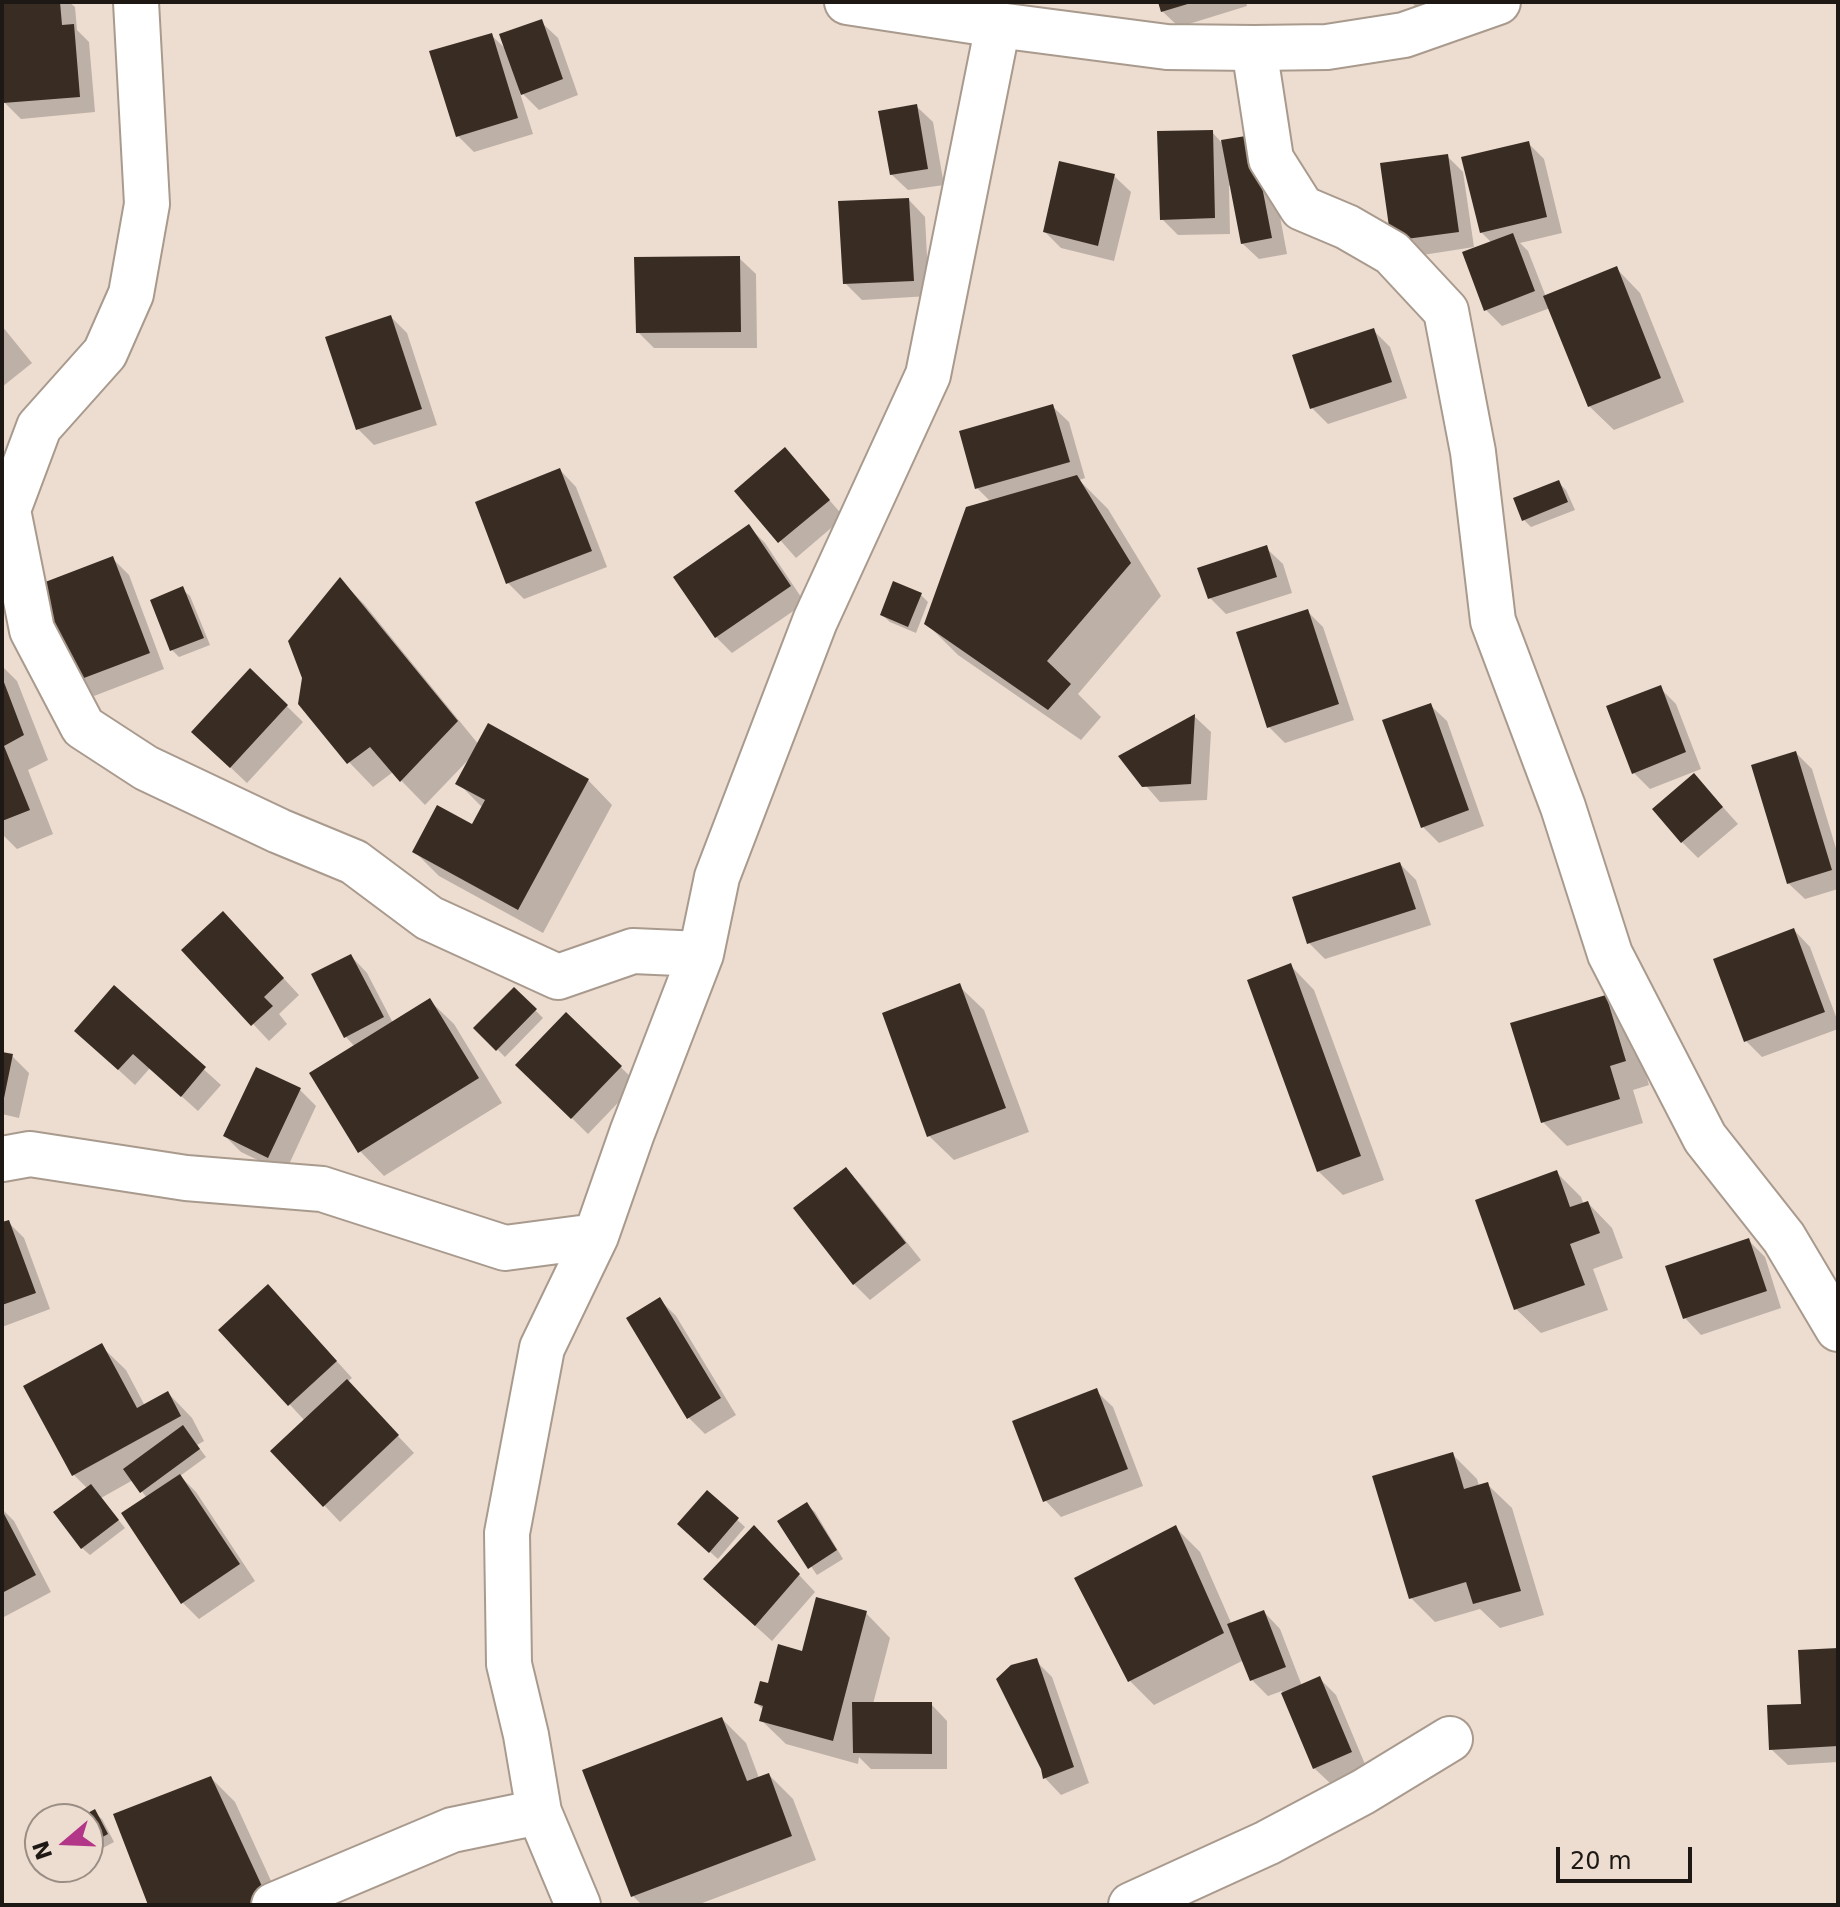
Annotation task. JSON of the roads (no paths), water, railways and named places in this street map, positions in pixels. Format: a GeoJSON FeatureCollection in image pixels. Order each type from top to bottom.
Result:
{"type":"FeatureCollection","features":[{"type":"Feature","properties":{"kind":"street"},"geometry":{"type":"LineString","coordinates":[[136,2],[147,204],[131,294],[105,353],[39,427],[8,510],[32,630],[83,727],[146,768],[279,831],[354,862],[429,918],[558,977],[633,951],[701,954]]}},
{"type":"Feature","properties":{"kind":"street"},"geometry":{"type":"LineString","coordinates":[[847,2],[1167,47],[1254,48],[1327,47],[1404,35],[1498,2]]}},
{"type":"Feature","properties":{"kind":"street"},"geometry":{"type":"LineString","coordinates":[[578,1905],[539,1812],[526,1735],[509,1664],[507,1533],[542,1348],[596,1236],[701,954],[717,877],[815,621],[928,375],[998,25]]}},
{"type":"Feature","properties":{"kind":"street"},"geometry":{"type":"LineString","coordinates":[[1254,48],[1271,159],[1302,208],[1347,227],[1392,253],[1446,311],[1473,452],[1493,621],[1563,807],[1610,954],[1705,1138],[1784,1238],[1838,1329]]}},
{"type":"Feature","properties":{"kind":"street"},"geometry":{"type":"LineString","coordinates":[[2,1159],[30,1154],[186,1178],[322,1189],[505,1248],[596,1236]]}},
{"type":"Feature","properties":{"kind":"street"},"geometry":{"type":"LineString","coordinates":[[1131,1905],[1267,1843],[1363,1792],[1450,1739]]}},
{"type":"Feature","properties":{"kind":"street"},"geometry":{"type":"LineString","coordinates":[[274,1905],[452,1830],[539,1812]]}}]}
